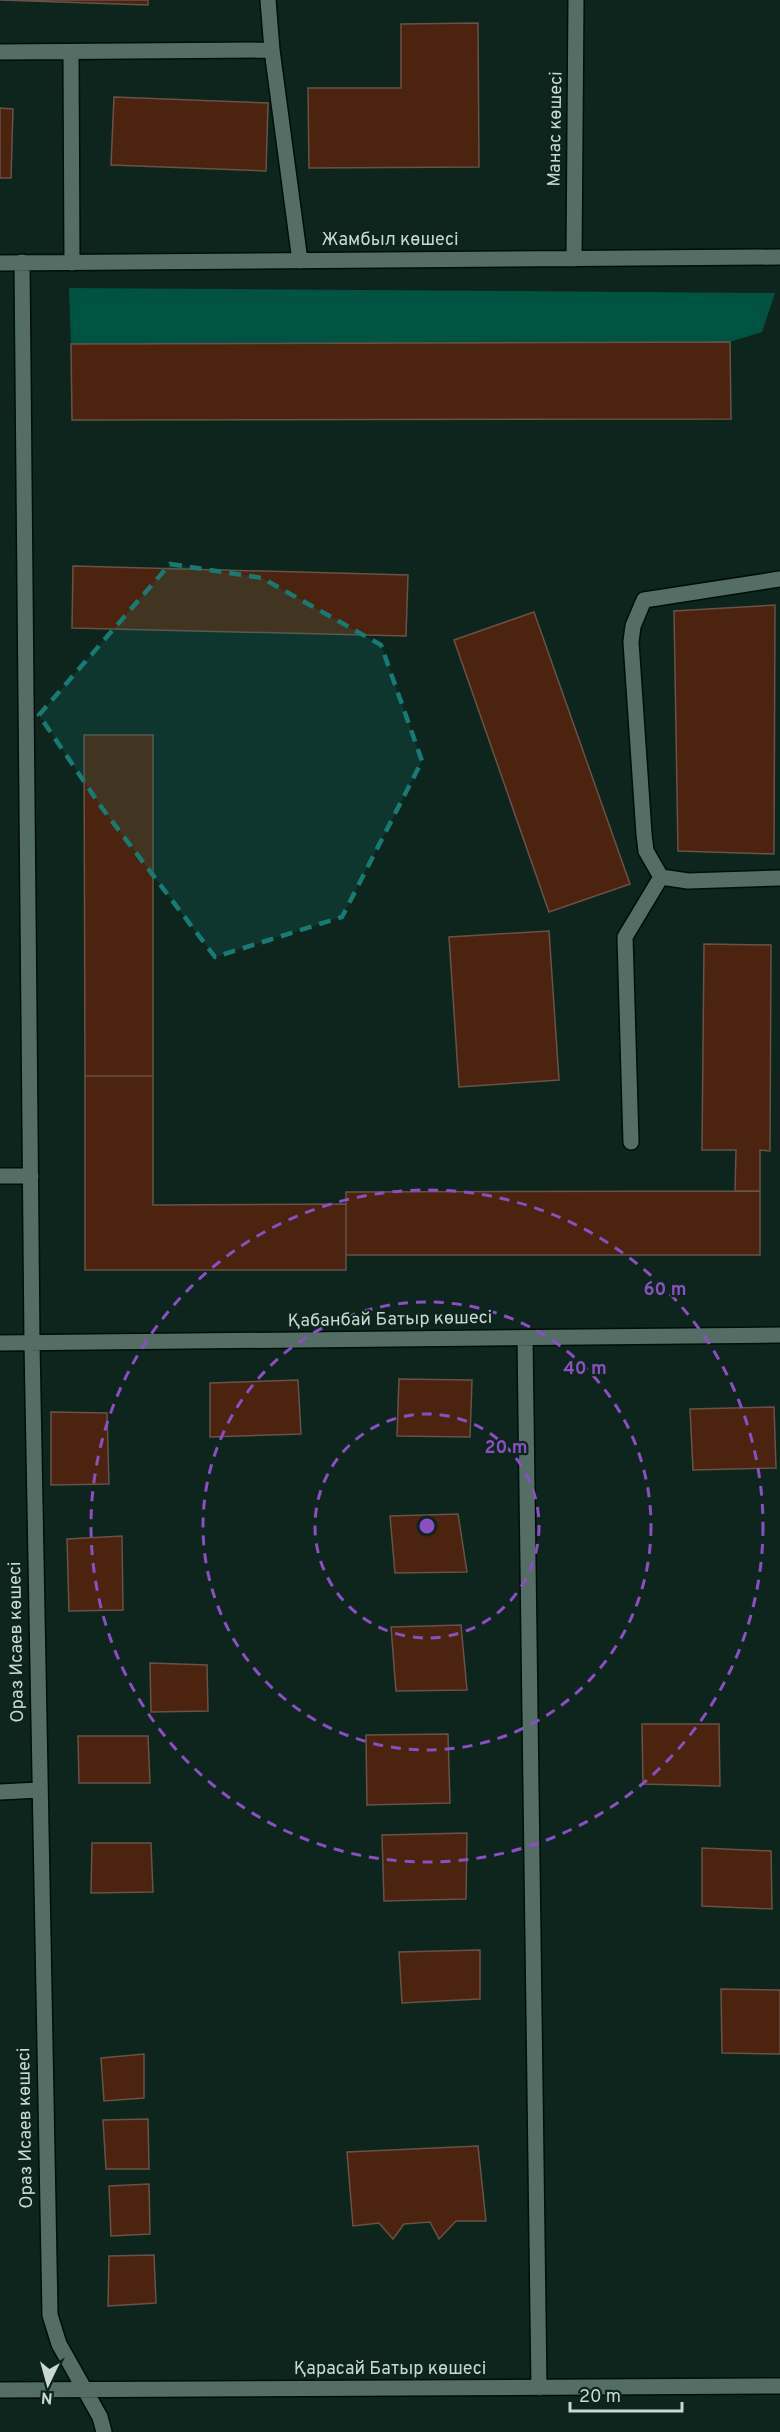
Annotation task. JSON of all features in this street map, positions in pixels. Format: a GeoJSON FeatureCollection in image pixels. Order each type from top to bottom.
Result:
{"type":"FeatureCollection","features":[{"type":"Feature","properties":{"kind":"street"},"geometry":{"type":"LineString","coordinates":[[268,0],[272,50],[300,261]]}},
{"type":"Feature","properties":{"kind":"street","name":"Манас көшесі"},"geometry":{"type":"LineString","coordinates":[[574,259],[576,0]]}},
{"type":"Feature","properties":{"kind":"street"},"geometry":{"type":"LineString","coordinates":[[0,52],[272,50]]}},
{"type":"Feature","properties":{"kind":"street"},"geometry":{"type":"LineString","coordinates":[[71,53],[72,262]]}},
{"type":"Feature","properties":{"kind":"street","name":"Жамбыл көшесі"},"geometry":{"type":"LineString","coordinates":[[0,263],[780,257]]}},
{"type":"Feature","properties":{"kind":"street","name":"Ораз Исаев көшесі"},"geometry":{"type":"LineString","coordinates":[[22,262],[32,1343],[50,2314],[59,2344],[100,2417],[104,2432]]}},
{"type":"Feature","properties":{"kind":"street"},"geometry":{"type":"LineString","coordinates":[[780,579],[644,600],[633,626],[631,642],[646,851],[661,877],[688,882],[780,878]]}},
{"type":"Feature","properties":{"kind":"street"},"geometry":{"type":"LineString","coordinates":[[631,1142],[625,937],[661,877]]}},
{"type":"Feature","properties":{"kind":"street"},"geometry":{"type":"LineString","coordinates":[[0,1176],[31,1176]]}},
{"type":"Feature","properties":{"kind":"street","name":"Қабанбай Батыр көшесі"},"geometry":{"type":"LineString","coordinates":[[0,1343],[780,1335]]}},
{"type":"Feature","properties":{"kind":"street"},"geometry":{"type":"LineString","coordinates":[[525,1338],[539,2388]]}},
{"type":"Feature","properties":{"kind":"street"},"geometry":{"type":"LineString","coordinates":[[0,1792],[39,1790]]}},
{"type":"Feature","properties":{"kind":"street","name":"Қарасай Батыр көшесі"},"geometry":{"type":"LineString","coordinates":[[0,2390],[780,2386]]}},
{"type":"Feature","properties":{"kind":"highlighted area"},"geometry":{"type":"Polygon","coordinates":[[[170,564],[262,578],[381,645],[422,761],[342,917],[215,957],[102,808],[39,715],[170,564]]]}},
{"type":"Feature","properties":{"kind":"green space"},"geometry":{"type":"Polygon","coordinates":[[[69,288],[775,293],[762,332],[730,342],[71,344],[69,288]]]}},
{"type":"Feature","properties":{"kind":"building"},"geometry":{"type":"Polygon","coordinates":[[[0,0],[148,0],[148,5],[0,0]]]}},
{"type":"Feature","properties":{"kind":"building"},"geometry":{"type":"Polygon","coordinates":[[[478,23],[479,167],[309,168],[308,88],[401,88],[401,24],[478,23]]]}},
{"type":"Feature","properties":{"kind":"building"},"geometry":{"type":"Polygon","coordinates":[[[114,97],[268,103],[266,171],[111,165],[114,97]]]}},
{"type":"Feature","properties":{"kind":"building"},"geometry":{"type":"Polygon","coordinates":[[[0,108],[13,109],[11,178],[0,178],[0,108]]]}},
{"type":"Feature","properties":{"kind":"building"},"geometry":{"type":"Polygon","coordinates":[[[730,342],[731,419],[72,420],[71,344],[730,342]]]}},
{"type":"Feature","properties":{"kind":"building"},"geometry":{"type":"Polygon","coordinates":[[[73,566],[408,575],[406,636],[72,628],[73,566]]]}},
{"type":"Feature","properties":{"kind":"building"},"geometry":{"type":"Polygon","coordinates":[[[775,605],[774,854],[678,851],[674,611],[775,605]]]}},
{"type":"Feature","properties":{"kind":"building"},"geometry":{"type":"Polygon","coordinates":[[[534,612],[630,884],[549,912],[454,640],[534,612]]]}},
{"type":"Feature","properties":{"kind":"building"},"geometry":{"type":"Polygon","coordinates":[[[84,735],[153,735],[153,1076],[85,1076],[84,735]]]}},
{"type":"Feature","properties":{"kind":"building"},"geometry":{"type":"Polygon","coordinates":[[[549,931],[559,1080],[459,1087],[449,937],[549,931]]]}},
{"type":"Feature","properties":{"kind":"building"},"geometry":{"type":"Polygon","coordinates":[[[704,944],[771,945],[770,1151],[760,1150],[760,1191],[735,1191],[736,1150],[702,1150],[704,944]]]}},
{"type":"Feature","properties":{"kind":"building"},"geometry":{"type":"Polygon","coordinates":[[[85,1076],[153,1076],[153,1205],[346,1204],[346,1270],[85,1270],[85,1076]]]}},
{"type":"Feature","properties":{"kind":"building"},"geometry":{"type":"Polygon","coordinates":[[[760,1191],[760,1255],[346,1255],[346,1192],[760,1191]]]}},
{"type":"Feature","properties":{"kind":"building"},"geometry":{"type":"Polygon","coordinates":[[[399,1379],[472,1380],[470,1437],[397,1436],[399,1379]]]}},
{"type":"Feature","properties":{"kind":"building"},"geometry":{"type":"Polygon","coordinates":[[[298,1380],[301,1434],[210,1437],[210,1383],[298,1380]]]}},
{"type":"Feature","properties":{"kind":"building"},"geometry":{"type":"Polygon","coordinates":[[[774,1407],[776,1468],[693,1470],[690,1409],[774,1407]]]}},
{"type":"Feature","properties":{"kind":"building"},"geometry":{"type":"Polygon","coordinates":[[[51,1412],[107,1413],[109,1484],[51,1485],[51,1412]]]}},
{"type":"Feature","properties":{"kind":"building"},"geometry":{"type":"Polygon","coordinates":[[[458,1514],[467,1572],[395,1573],[390,1516],[458,1514]]]}},
{"type":"Feature","properties":{"kind":"building"},"geometry":{"type":"Polygon","coordinates":[[[122,1536],[123,1610],[69,1611],[67,1539],[122,1536]]]}},
{"type":"Feature","properties":{"kind":"building"},"geometry":{"type":"Polygon","coordinates":[[[461,1625],[467,1690],[396,1691],[391,1627],[461,1625]]]}},
{"type":"Feature","properties":{"kind":"building"},"geometry":{"type":"Polygon","coordinates":[[[150,1663],[207,1665],[208,1711],[151,1712],[150,1663]]]}},
{"type":"Feature","properties":{"kind":"building"},"geometry":{"type":"Polygon","coordinates":[[[642,1724],[719,1724],[720,1786],[643,1784],[642,1724]]]}},
{"type":"Feature","properties":{"kind":"building"},"geometry":{"type":"Polygon","coordinates":[[[448,1734],[450,1803],[367,1805],[366,1735],[448,1734]]]}},
{"type":"Feature","properties":{"kind":"building"},"geometry":{"type":"Polygon","coordinates":[[[78,1736],[148,1736],[150,1783],[79,1783],[78,1736]]]}},
{"type":"Feature","properties":{"kind":"building"},"geometry":{"type":"Polygon","coordinates":[[[467,1833],[466,1899],[384,1901],[382,1835],[467,1833]]]}},
{"type":"Feature","properties":{"kind":"building"},"geometry":{"type":"Polygon","coordinates":[[[92,1843],[151,1843],[153,1892],[91,1893],[92,1843]]]}},
{"type":"Feature","properties":{"kind":"building"},"geometry":{"type":"Polygon","coordinates":[[[702,1848],[771,1851],[772,1909],[702,1906],[702,1848]]]}},
{"type":"Feature","properties":{"kind":"building"},"geometry":{"type":"Polygon","coordinates":[[[480,1950],[480,1999],[402,2003],[399,1952],[480,1950]]]}},
{"type":"Feature","properties":{"kind":"building"},"geometry":{"type":"Polygon","coordinates":[[[721,1989],[780,1990],[780,2054],[722,2053],[721,1989]]]}},
{"type":"Feature","properties":{"kind":"building"},"geometry":{"type":"Polygon","coordinates":[[[144,2054],[144,2098],[104,2101],[101,2058],[144,2054]]]}},
{"type":"Feature","properties":{"kind":"building"},"geometry":{"type":"Polygon","coordinates":[[[148,2119],[149,2169],[106,2169],[103,2120],[148,2119]]]}},
{"type":"Feature","properties":{"kind":"building"},"geometry":{"type":"Polygon","coordinates":[[[478,2146],[486,2221],[456,2221],[439,2239],[430,2222],[404,2224],[393,2239],[379,2223],[353,2226],[347,2152],[478,2146]]]}},
{"type":"Feature","properties":{"kind":"building"},"geometry":{"type":"Polygon","coordinates":[[[149,2184],[150,2234],[111,2236],[109,2186],[149,2184]]]}},
{"type":"Feature","properties":{"kind":"building"},"geometry":{"type":"Polygon","coordinates":[[[154,2255],[156,2303],[108,2306],[109,2256],[154,2255]]]}}]}
